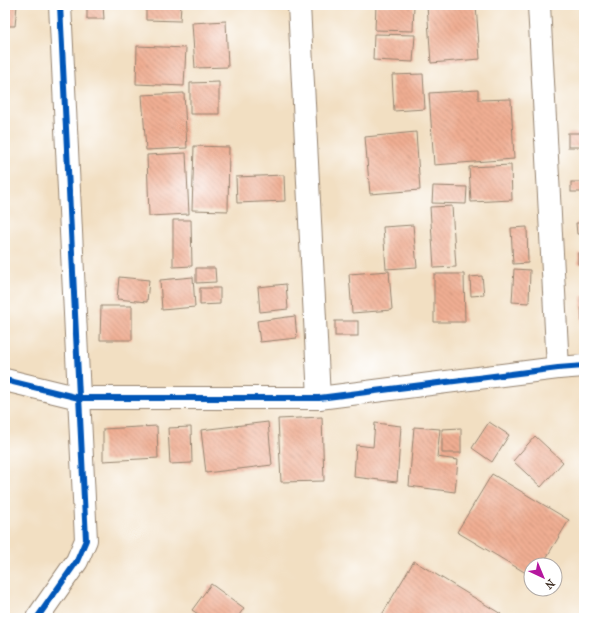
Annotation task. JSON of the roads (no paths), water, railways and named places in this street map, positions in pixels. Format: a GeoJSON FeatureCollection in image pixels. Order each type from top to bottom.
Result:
{"type":"FeatureCollection","features":[{"type":"Feature","properties":{"kind":"street"},"geometry":{"type":"LineString","coordinates":[[37,618],[77,561],[86,540],[60,5]]}},
{"type":"Feature","properties":{"kind":"street"},"geometry":{"type":"LineString","coordinates":[[299,5],[319,398]]}},
{"type":"Feature","properties":{"kind":"street"},"geometry":{"type":"LineString","coordinates":[[539,5],[558,368]]}},
{"type":"Feature","properties":{"kind":"street"},"geometry":{"type":"LineString","coordinates":[[5,380],[79,398],[319,398],[584,366]]}}]}
